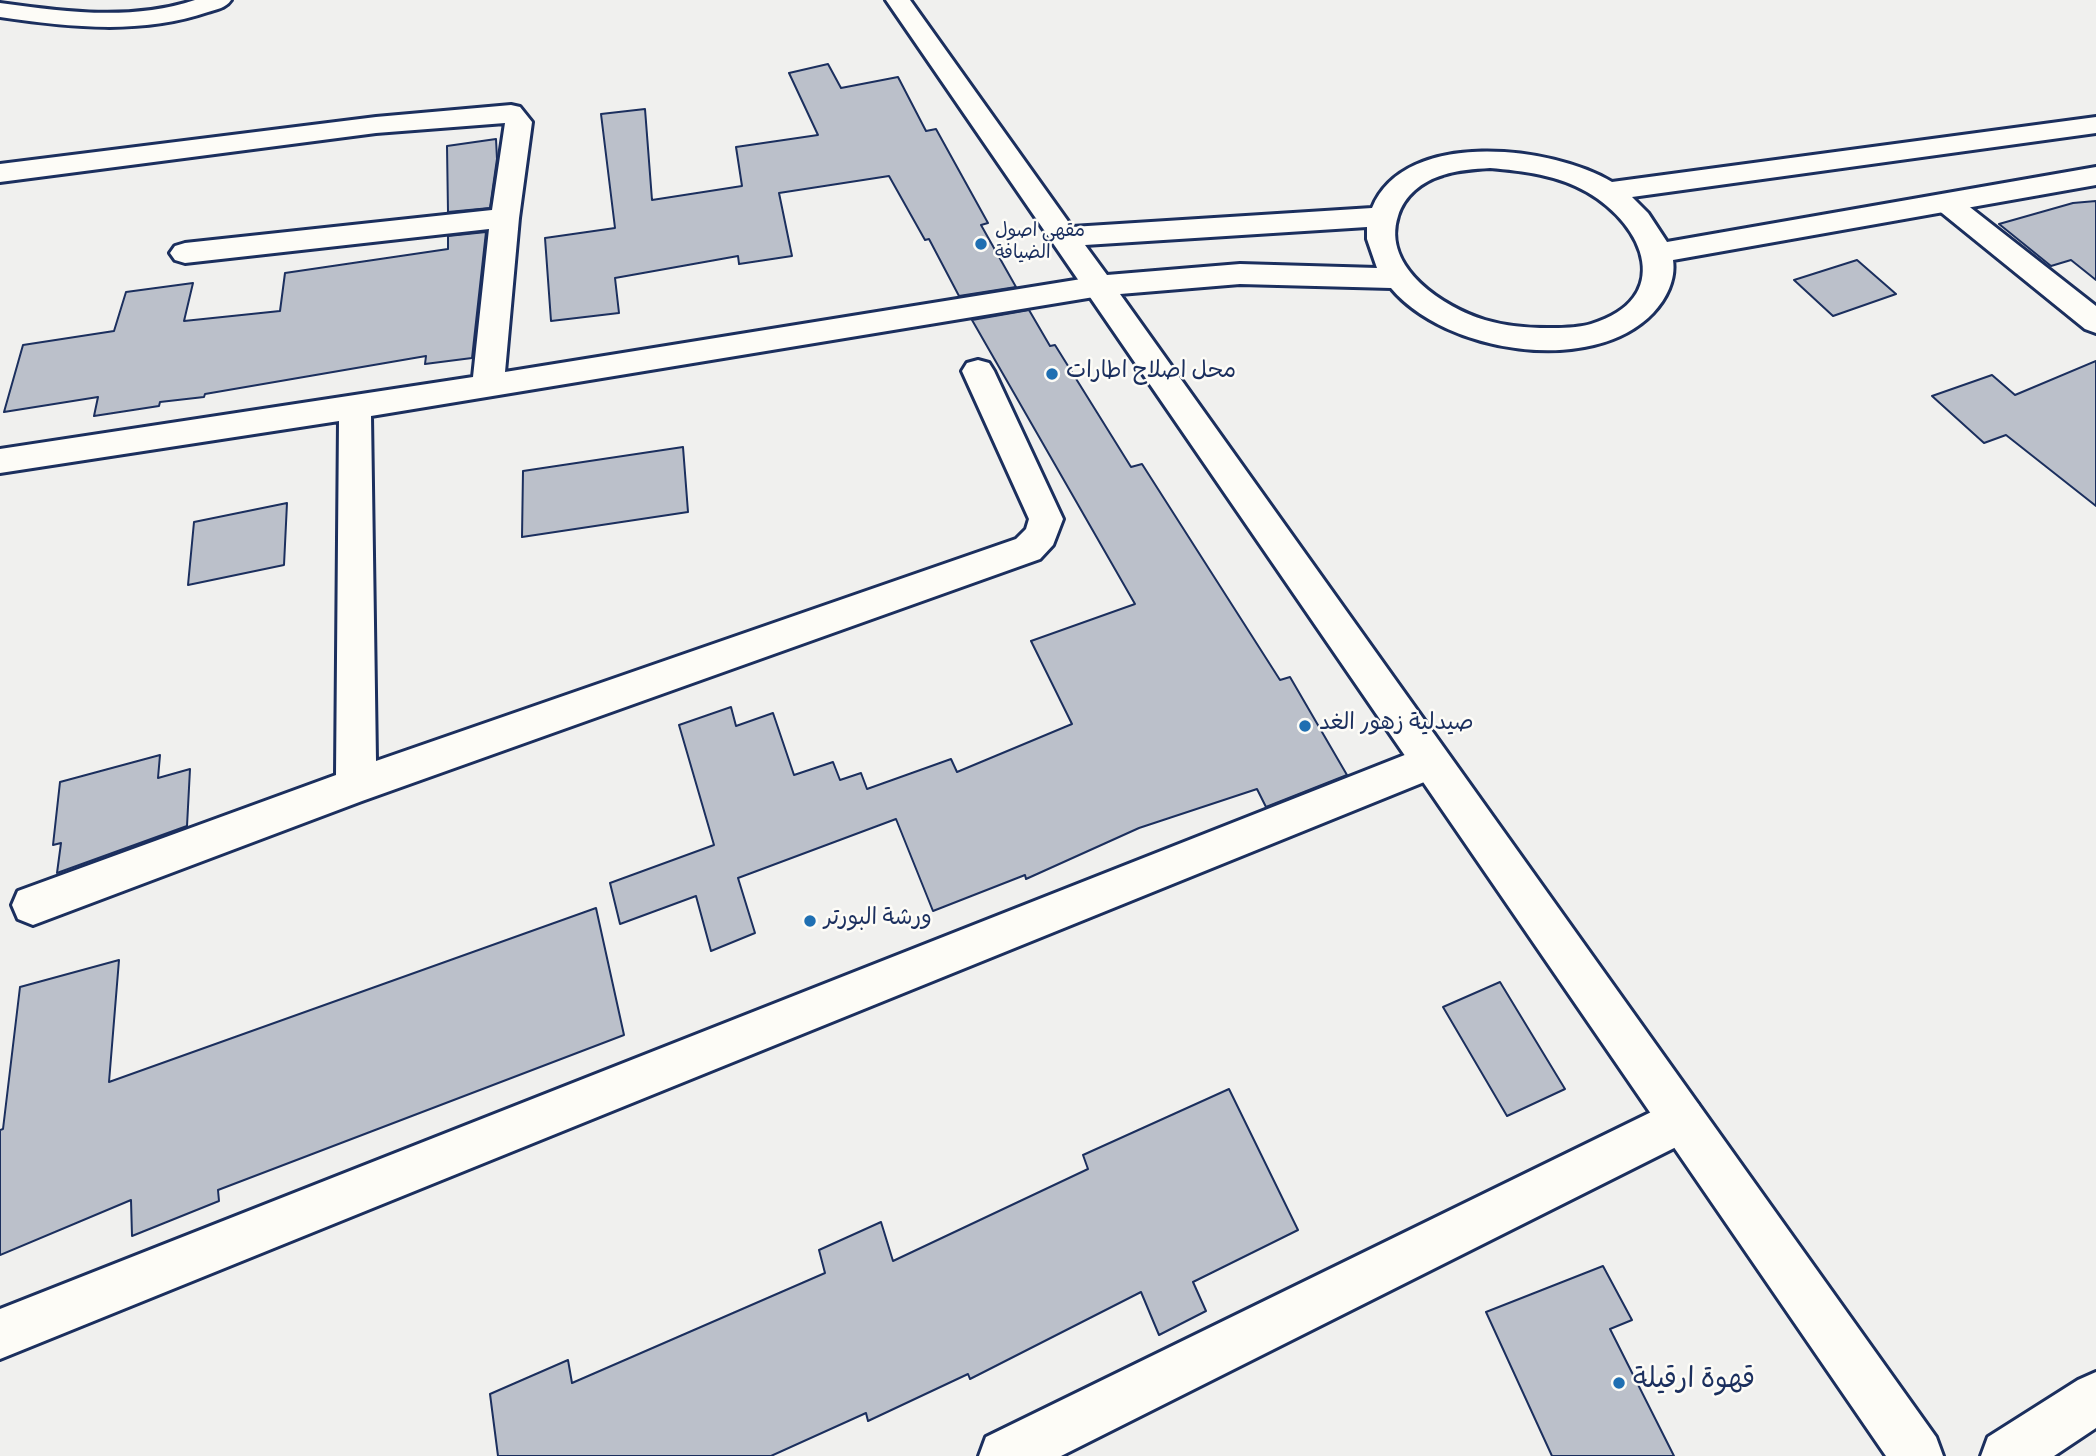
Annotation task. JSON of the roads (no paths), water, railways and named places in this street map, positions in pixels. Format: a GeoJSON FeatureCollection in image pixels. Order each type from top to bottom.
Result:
{"type":"FeatureCollection","features":[{"type":"Feature","properties":{"kind":"street"},"geometry":{"type":"LineString","coordinates":[[0,9],[99,21],[194,11],[219,0]]}},
{"type":"Feature","properties":{"kind":"street"},"geometry":{"type":"LineString","coordinates":[[898,0],[1917,1456]]}},
{"type":"Feature","properties":{"kind":"street"},"geometry":{"type":"LineString","coordinates":[[0,173],[376,125],[511,113],[519,122],[505,218],[488,386]]}},
{"type":"Feature","properties":{"kind":"street"},"geometry":{"type":"LineString","coordinates":[[1608,192],[2096,125]]}},
{"type":"Feature","properties":{"kind":"street"},"geometry":{"type":"LineString","coordinates":[[1490,159],[1531,163],[1572,174],[1608,192],[1631,210],[1648,231],[1658,253],[1659,279],[1646,304],[1622,323],[1588,336],[1547,340],[1503,336],[1460,323],[1424,303],[1398,278],[1381,247],[1381,217],[1394,193],[1418,175],[1451,163],[1490,159]]}},
{"type":"Feature","properties":{"kind":"street"},"geometry":{"type":"LineString","coordinates":[[1658,253],[2096,176]]}},
{"type":"Feature","properties":{"kind":"street"},"geometry":{"type":"LineString","coordinates":[[1947,203],[2096,322]]}},
{"type":"Feature","properties":{"kind":"street"},"geometry":{"type":"LineString","coordinates":[[1066,237],[1381,217]]}},
{"type":"Feature","properties":{"kind":"street"},"geometry":{"type":"LineString","coordinates":[[185,253],[505,218]]}},
{"type":"Feature","properties":{"kind":"street"},"geometry":{"type":"LineString","coordinates":[[0,461],[488,386],[1100,286],[1240,274],[1398,278]]}},
{"type":"Feature","properties":{"kind":"street"},"geometry":{"type":"LineString","coordinates":[[33,905],[355,785],[1028,549],[1041,535],[1046,519],[978,371]]}},
{"type":"Feature","properties":{"kind":"street"},"geometry":{"type":"LineString","coordinates":[[355,407],[355,785]]}},
{"type":"Feature","properties":{"kind":"street"},"geometry":{"type":"LineString","coordinates":[[0,1334],[1430,762]]}},
{"type":"Feature","properties":{"kind":"street"},"geometry":{"type":"LineString","coordinates":[[1005,1456],[1682,1120]]}},
{"type":"Feature","properties":{"kind":"street"},"geometry":{"type":"LineString","coordinates":[[2007,1456],[2096,1398]]}},
{"type":"Feature","properties":{"kind":"place","name":"مقهى اصول الضيافة"},"geometry":{"type":"Point","coordinates":[981,244]}},
{"type":"Feature","properties":{"kind":"place","name":"محل اصلاح اطارات"},"geometry":{"type":"Point","coordinates":[1052,374]}},
{"type":"Feature","properties":{"kind":"place","name":"صيدلية زهور الغد"},"geometry":{"type":"Point","coordinates":[1305,726]}},
{"type":"Feature","properties":{"kind":"place","name":"ورشة البورتر"},"geometry":{"type":"Point","coordinates":[810,921]}},
{"type":"Feature","properties":{"kind":"place","name":"قهوة ارقيلة"},"geometry":{"type":"Point","coordinates":[1619,1383]}}]}
